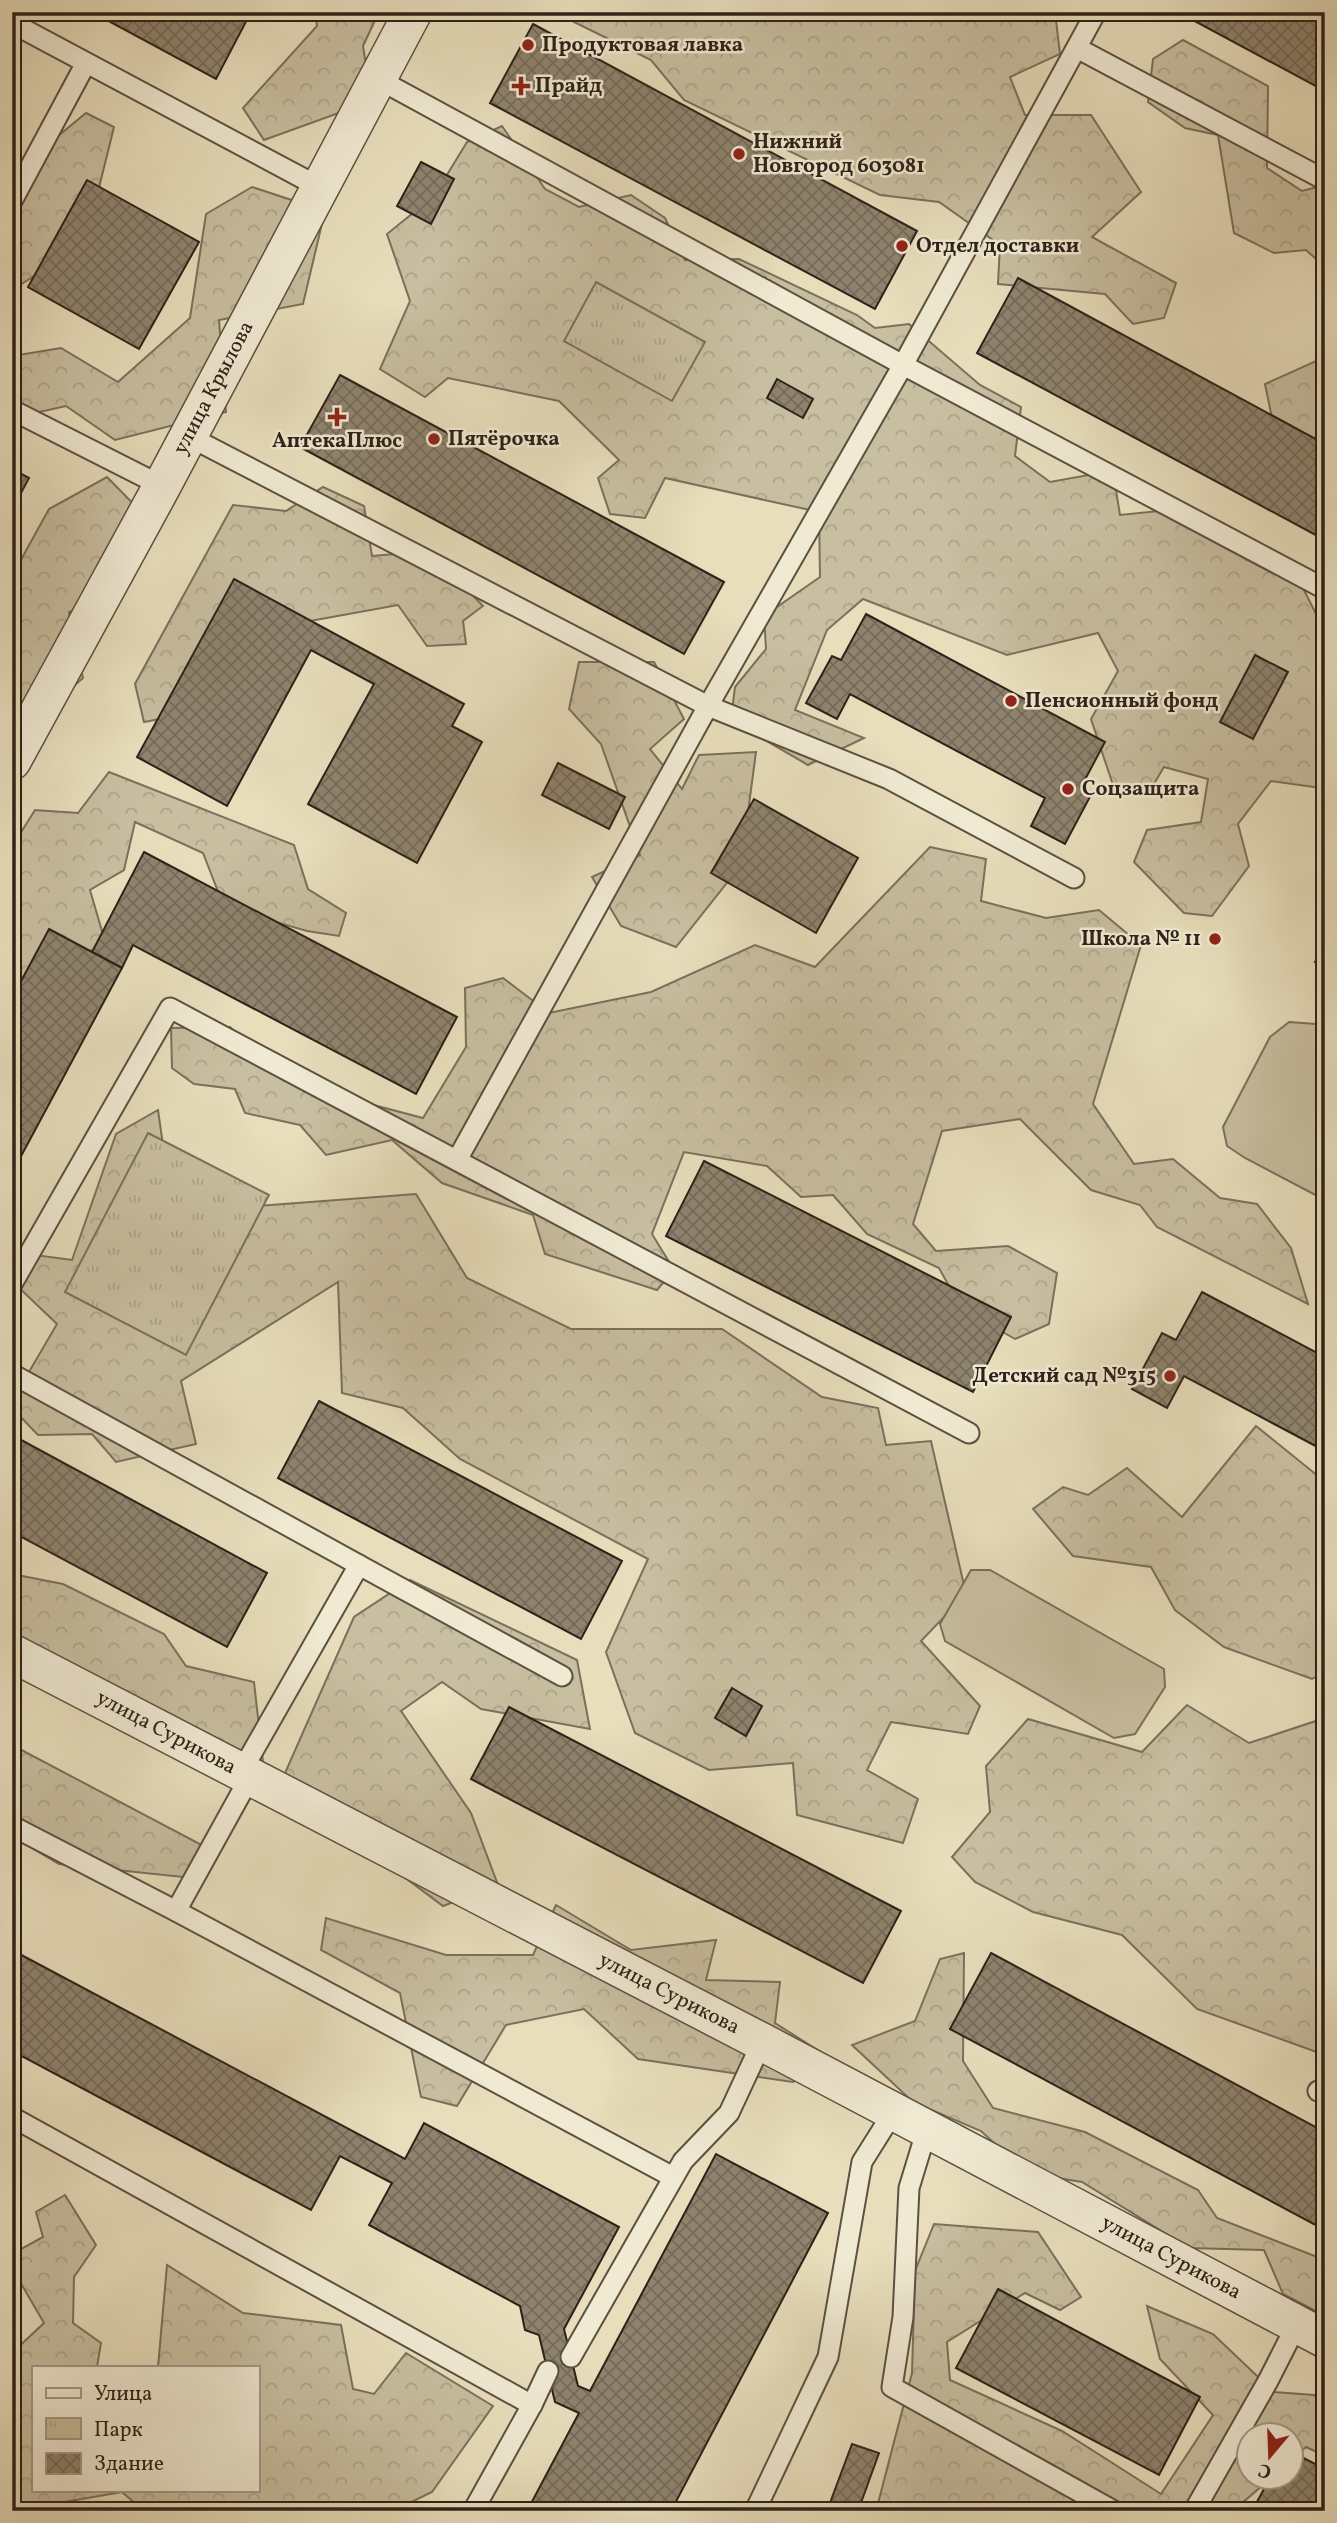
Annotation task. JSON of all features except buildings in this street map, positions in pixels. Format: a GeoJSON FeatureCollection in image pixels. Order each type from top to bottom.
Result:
{"type":"FeatureCollection","features":[{"type":"Feature","properties":{"kind":"street","name":"улица Крылова"},"geometry":{"type":"LineString","coordinates":[[12,761],[162,486],[412,12]]}},
{"type":"Feature","properties":{"kind":"street","name":"улица Сурикова"},"geometry":{"type":"LineString","coordinates":[[12,1653],[762,2042],[1311,2332]]}},
{"type":"Feature","properties":{"kind":"lane"},"geometry":{"type":"LineString","coordinates":[[457,1160],[708,706],[903,365],[1096,12]]}},
{"type":"Feature","properties":{"kind":"lane"},"geometry":{"type":"LineString","coordinates":[[12,23],[321,188]]}},
{"type":"Feature","properties":{"kind":"lane"},"geometry":{"type":"LineString","coordinates":[[1077,48],[1325,180]]}},
{"type":"Feature","properties":{"kind":"lane"},"geometry":{"type":"LineString","coordinates":[[12,201],[86,62]]}},
{"type":"Feature","properties":{"kind":"lane"},"geometry":{"type":"LineString","coordinates":[[378,79],[903,365],[1325,589]]}},
{"type":"Feature","properties":{"kind":"lane"},"geometry":{"type":"LineString","coordinates":[[12,410],[162,486]]}},
{"type":"Feature","properties":{"kind":"lane"},"geometry":{"type":"LineString","coordinates":[[188,436],[708,706],[889,779],[1074,878]]}},
{"type":"Feature","properties":{"kind":"lane"},"geometry":{"type":"LineString","coordinates":[[12,1284],[170,1008],[969,1433]]}},
{"type":"Feature","properties":{"kind":"lane"},"geometry":{"type":"LineString","coordinates":[[12,1374],[562,1675]]}},
{"type":"Feature","properties":{"kind":"lane"},"geometry":{"type":"LineString","coordinates":[[176,1912],[245,1775],[359,1565]]}},
{"type":"Feature","properties":{"kind":"lane"},"geometry":{"type":"LineString","coordinates":[[12,1826],[673,2177]]}},
{"type":"Feature","properties":{"kind":"lane"},"geometry":{"type":"LineString","coordinates":[[571,2357],[683,2161],[729,2113],[762,2042]]}},
{"type":"Feature","properties":{"kind":"lane"},"geometry":{"type":"LineString","coordinates":[[755,2511],[828,2357],[862,2162],[894,2111]]}},
{"type":"Feature","properties":{"kind":"lane"},"geometry":{"type":"LineString","coordinates":[[12,2117],[532,2406]]}},
{"type":"Feature","properties":{"kind":"lane"},"geometry":{"type":"LineString","coordinates":[[926,2129],[909,2188],[903,2318],[892,2387],[1114,2511]]}},
{"type":"Feature","properties":{"kind":"lane"},"geometry":{"type":"LineString","coordinates":[[1194,2511],[1268,2381],[1311,2332]]}},
{"type":"Feature","properties":{"kind":"lane"},"geometry":{"type":"LineString","coordinates":[[473,2511],[532,2406],[548,2371]]}},
{"type":"Feature","properties":{"kind":"green space"},"geometry":{"type":"Polygon","coordinates":[[[315,12],[379,12],[363,46],[369,84],[350,109],[264,140],[243,108],[317,26],[315,12]]]}},
{"type":"Feature","properties":{"kind":"green space"},"geometry":{"type":"Polygon","coordinates":[[[554,12],[1055,12],[1060,54],[1010,77],[1025,115],[1091,115],[1141,192],[1092,237],[1176,283],[1164,318],[1133,324],[1105,294],[998,284],[1000,245],[939,202],[880,195],[684,100],[651,60],[554,12]]]}},
{"type":"Feature","properties":{"kind":"green space"},"geometry":{"type":"Polygon","coordinates":[[[1183,40],[1268,86],[1267,168],[1302,191],[1325,185],[1325,267],[1306,250],[1274,253],[1234,233],[1218,135],[1185,128],[1148,102],[1153,59],[1183,40]]]}},
{"type":"Feature","properties":{"kind":"green space"},"geometry":{"type":"Polygon","coordinates":[[[86,113],[114,127],[85,244],[12,290],[12,174],[86,113]]]}},
{"type":"Feature","properties":{"kind":"green space"},"geometry":{"type":"Polygon","coordinates":[[[502,126],[545,189],[579,207],[631,195],[665,218],[685,260],[739,259],[857,315],[875,328],[909,324],[980,385],[1021,407],[1015,456],[1050,482],[1094,474],[1116,490],[1120,515],[1159,511],[1302,586],[1325,632],[1325,783],[1321,788],[1271,781],[1238,824],[1249,866],[1212,916],[1184,913],[1134,862],[1147,830],[1201,822],[1208,779],[1164,767],[1149,792],[1113,785],[1091,719],[1118,671],[1098,633],[1007,655],[863,599],[827,630],[795,710],[864,738],[808,765],[753,733],[730,726],[735,687],[766,649],[764,616],[820,577],[819,512],[665,478],[645,518],[610,514],[598,478],[619,460],[559,401],[448,378],[425,397],[380,369],[410,301],[387,234],[434,196],[467,142],[502,126]]]}},
{"type":"Feature","properties":{"kind":"green space"},"geometry":{"type":"Polygon","coordinates":[[[252,187],[325,211],[303,304],[219,320],[226,412],[115,440],[66,406],[12,418],[12,356],[61,348],[118,382],[190,318],[206,214],[252,187]]]}},
{"type":"Feature","properties":{"kind":"green space"},"geometry":{"type":"Polygon","coordinates":[[[596,282],[705,342],[672,401],[564,341],[596,282]]]}},
{"type":"Feature","properties":{"kind":"green space"},"geometry":{"type":"Polygon","coordinates":[[[1325,357],[1325,442],[1273,423],[1265,384],[1325,357]]]}},
{"type":"Feature","properties":{"kind":"green space"},"geometry":{"type":"Polygon","coordinates":[[[107,477],[156,527],[121,591],[69,612],[83,678],[12,741],[12,576],[49,509],[107,477]]]}},
{"type":"Feature","properties":{"kind":"green space"},"geometry":{"type":"Polygon","coordinates":[[[323,487],[364,506],[372,556],[430,551],[483,606],[463,621],[466,644],[427,646],[398,605],[310,621],[170,717],[144,722],[135,684],[233,505],[286,511],[323,487]]]}},
{"type":"Feature","properties":{"kind":"green space"},"geometry":{"type":"Polygon","coordinates":[[[579,662],[654,662],[684,719],[650,749],[682,789],[699,755],[756,752],[741,865],[676,947],[621,926],[592,877],[640,855],[601,744],[569,709],[579,662]]]}},
{"type":"Feature","properties":{"kind":"green space"},"geometry":{"type":"Polygon","coordinates":[[[109,772],[294,845],[308,889],[346,913],[339,936],[307,931],[224,907],[203,853],[135,822],[124,870],[90,890],[106,945],[39,970],[12,995],[12,920],[20,918],[13,845],[35,810],[78,813],[109,772]]]}},
{"type":"Feature","properties":{"kind":"green space"},"geometry":{"type":"Polygon","coordinates":[[[930,847],[986,859],[981,901],[1046,918],[1099,910],[1141,945],[1093,1104],[1134,1164],[1173,1159],[1220,1198],[1257,1204],[1291,1248],[1308,1304],[1157,1227],[1140,1205],[1091,1190],[1020,1119],[942,1131],[913,1224],[936,1251],[1008,1246],[1057,1273],[1049,1324],[1015,1339],[961,1308],[939,1268],[867,1234],[833,1195],[801,1197],[767,1166],[684,1152],[652,1234],[674,1270],[657,1290],[545,1254],[533,1215],[442,1183],[392,1140],[326,1155],[300,1125],[245,1113],[235,1089],[194,1084],[172,1068],[171,1028],[230,1027],[290,1083],[423,1118],[466,1047],[465,988],[503,978],[549,1013],[651,992],[755,945],[815,967],[930,847]]]}},
{"type":"Feature","properties":{"kind":"green space"},"geometry":{"type":"Polygon","coordinates":[[[1289,1022],[1316,1024],[1325,1029],[1325,1200],[1227,1146],[1223,1127],[1270,1037],[1289,1022]]]}},
{"type":"Feature","properties":{"kind":"green space"},"geometry":{"type":"Polygon","coordinates":[[[158,1110],[165,1159],[232,1208],[416,1194],[467,1278],[571,1329],[722,1329],[822,1397],[878,1408],[886,1445],[931,1441],[966,1594],[921,1641],[980,1706],[968,1734],[891,1722],[867,1770],[918,1799],[903,1843],[797,1815],[793,1763],[709,1770],[635,1733],[606,1652],[648,1559],[460,1459],[403,1408],[342,1393],[338,1282],[181,1381],[196,1444],[116,1462],[92,1434],[38,1435],[12,1408],[12,1401],[57,1324],[12,1281],[12,1254],[72,1260],[116,1134],[158,1110]]]}},
{"type":"Feature","properties":{"kind":"green space"},"geometry":{"type":"Polygon","coordinates":[[[148,1133],[269,1195],[186,1355],[65,1292],[148,1133]]]}},
{"type":"Feature","properties":{"kind":"green space"},"geometry":{"type":"Polygon","coordinates":[[[1256,1426],[1318,1476],[1325,1500],[1325,1671],[1312,1679],[1224,1647],[1175,1610],[1151,1567],[1073,1556],[1033,1509],[1063,1487],[1088,1495],[1127,1468],[1182,1517],[1256,1426]]]}},
{"type":"Feature","properties":{"kind":"green space"},"geometry":{"type":"Polygon","coordinates":[[[971,1570],[990,1570],[1164,1669],[1165,1687],[1135,1734],[1114,1738],[945,1641],[940,1624],[971,1570]]]}},
{"type":"Feature","properties":{"kind":"green space"},"geometry":{"type":"Polygon","coordinates":[[[12,1574],[63,1584],[164,1634],[186,1666],[254,1682],[263,1762],[185,1762],[12,1644],[12,1574]]]}},
{"type":"Feature","properties":{"kind":"green space"},"geometry":{"type":"Polygon","coordinates":[[[410,1580],[577,1660],[590,1729],[481,1709],[442,1682],[401,1711],[471,1813],[498,1885],[443,1906],[356,1841],[298,1821],[285,1773],[354,1617],[410,1580]]]}},
{"type":"Feature","properties":{"kind":"green space"},"geometry":{"type":"Polygon","coordinates":[[[1187,1705],[1249,1743],[1325,1718],[1325,2055],[1197,2009],[1122,1935],[1033,1912],[975,1882],[952,1857],[990,1812],[986,1766],[1028,1719],[1142,1752],[1187,1705]]]}},
{"type":"Feature","properties":{"kind":"green space"},"geometry":{"type":"Polygon","coordinates":[[[12,1745],[213,1851],[202,1879],[59,1864],[12,1836],[12,1745]]]}},
{"type":"Feature","properties":{"kind":"green space"},"geometry":{"type":"Polygon","coordinates":[[[556,1905],[631,1950],[716,1940],[706,1980],[780,1982],[775,2023],[833,2060],[793,2082],[638,2059],[584,2009],[506,2025],[457,2106],[421,2097],[400,1993],[321,1950],[326,1918],[446,1955],[533,1955],[556,1905]]]}},
{"type":"Feature","properties":{"kind":"green space"},"geometry":{"type":"Polygon","coordinates":[[[964,1953],[963,2061],[993,2108],[1085,2132],[1198,2190],[1217,2218],[1325,2260],[1325,2316],[1283,2294],[1264,2250],[1189,2248],[1082,2182],[1027,2173],[981,2131],[913,2102],[852,2045],[915,2021],[940,1959],[964,1953]]]}},
{"type":"Feature","properties":{"kind":"green space"},"geometry":{"type":"Polygon","coordinates":[[[65,2195],[96,2245],[74,2277],[73,2323],[101,2343],[97,2366],[32,2366],[32,2492],[122,2492],[12,2511],[12,2353],[44,2323],[12,2268],[12,2254],[43,2237],[36,2212],[65,2195]]]}},
{"type":"Feature","properties":{"kind":"green space"},"geometry":{"type":"Polygon","coordinates":[[[934,2224],[1038,2232],[1081,2297],[1060,2310],[1025,2293],[947,2342],[950,2380],[1062,2431],[1161,2494],[1213,2415],[1160,2359],[1147,2306],[1213,2334],[1274,2392],[1314,2395],[1325,2406],[1325,2456],[1306,2447],[1306,2422],[1236,2422],[1236,2492],[1255,2492],[1241,2504],[1241,2511],[876,2511],[912,2373],[915,2271],[934,2224]]]}},
{"type":"Feature","properties":{"kind":"green space"},"geometry":{"type":"Polygon","coordinates":[[[167,2265],[243,2313],[341,2325],[353,2389],[374,2394],[406,2353],[493,2406],[432,2492],[393,2511],[144,2511],[122,2492],[259,2492],[259,2366],[158,2366],[167,2265]]]}},
{"type":"Feature","properties":{"kind":"place","name":"Продуктовая лавка"},"geometry":{"type":"Point","coordinates":[528,45]}},
{"type":"Feature","properties":{"kind":"place","name":"Прайд"},"geometry":{"type":"Point","coordinates":[521,86]}},
{"type":"Feature","properties":{"kind":"place","name":"Нижний Новгород 603081"},"geometry":{"type":"Point","coordinates":[739,154]}},
{"type":"Feature","properties":{"kind":"place","name":"Отдел доставки"},"geometry":{"type":"Point","coordinates":[902,246]}},
{"type":"Feature","properties":{"kind":"place","name":"АптекаПлюс"},"geometry":{"type":"Point","coordinates":[337,417]}},
{"type":"Feature","properties":{"kind":"place","name":"Пятёрочка"},"geometry":{"type":"Point","coordinates":[434,439]}},
{"type":"Feature","properties":{"kind":"place","name":"Пенсионный фонд"},"geometry":{"type":"Point","coordinates":[1011,701]}},
{"type":"Feature","properties":{"kind":"place","name":"Соцзащита"},"geometry":{"type":"Point","coordinates":[1068,789]}},
{"type":"Feature","properties":{"kind":"place","name":"Школа № 11"},"geometry":{"type":"Point","coordinates":[1215,939]}},
{"type":"Feature","properties":{"kind":"place","name":"Детский сад №315"},"geometry":{"type":"Point","coordinates":[1170,1376]}}]}
